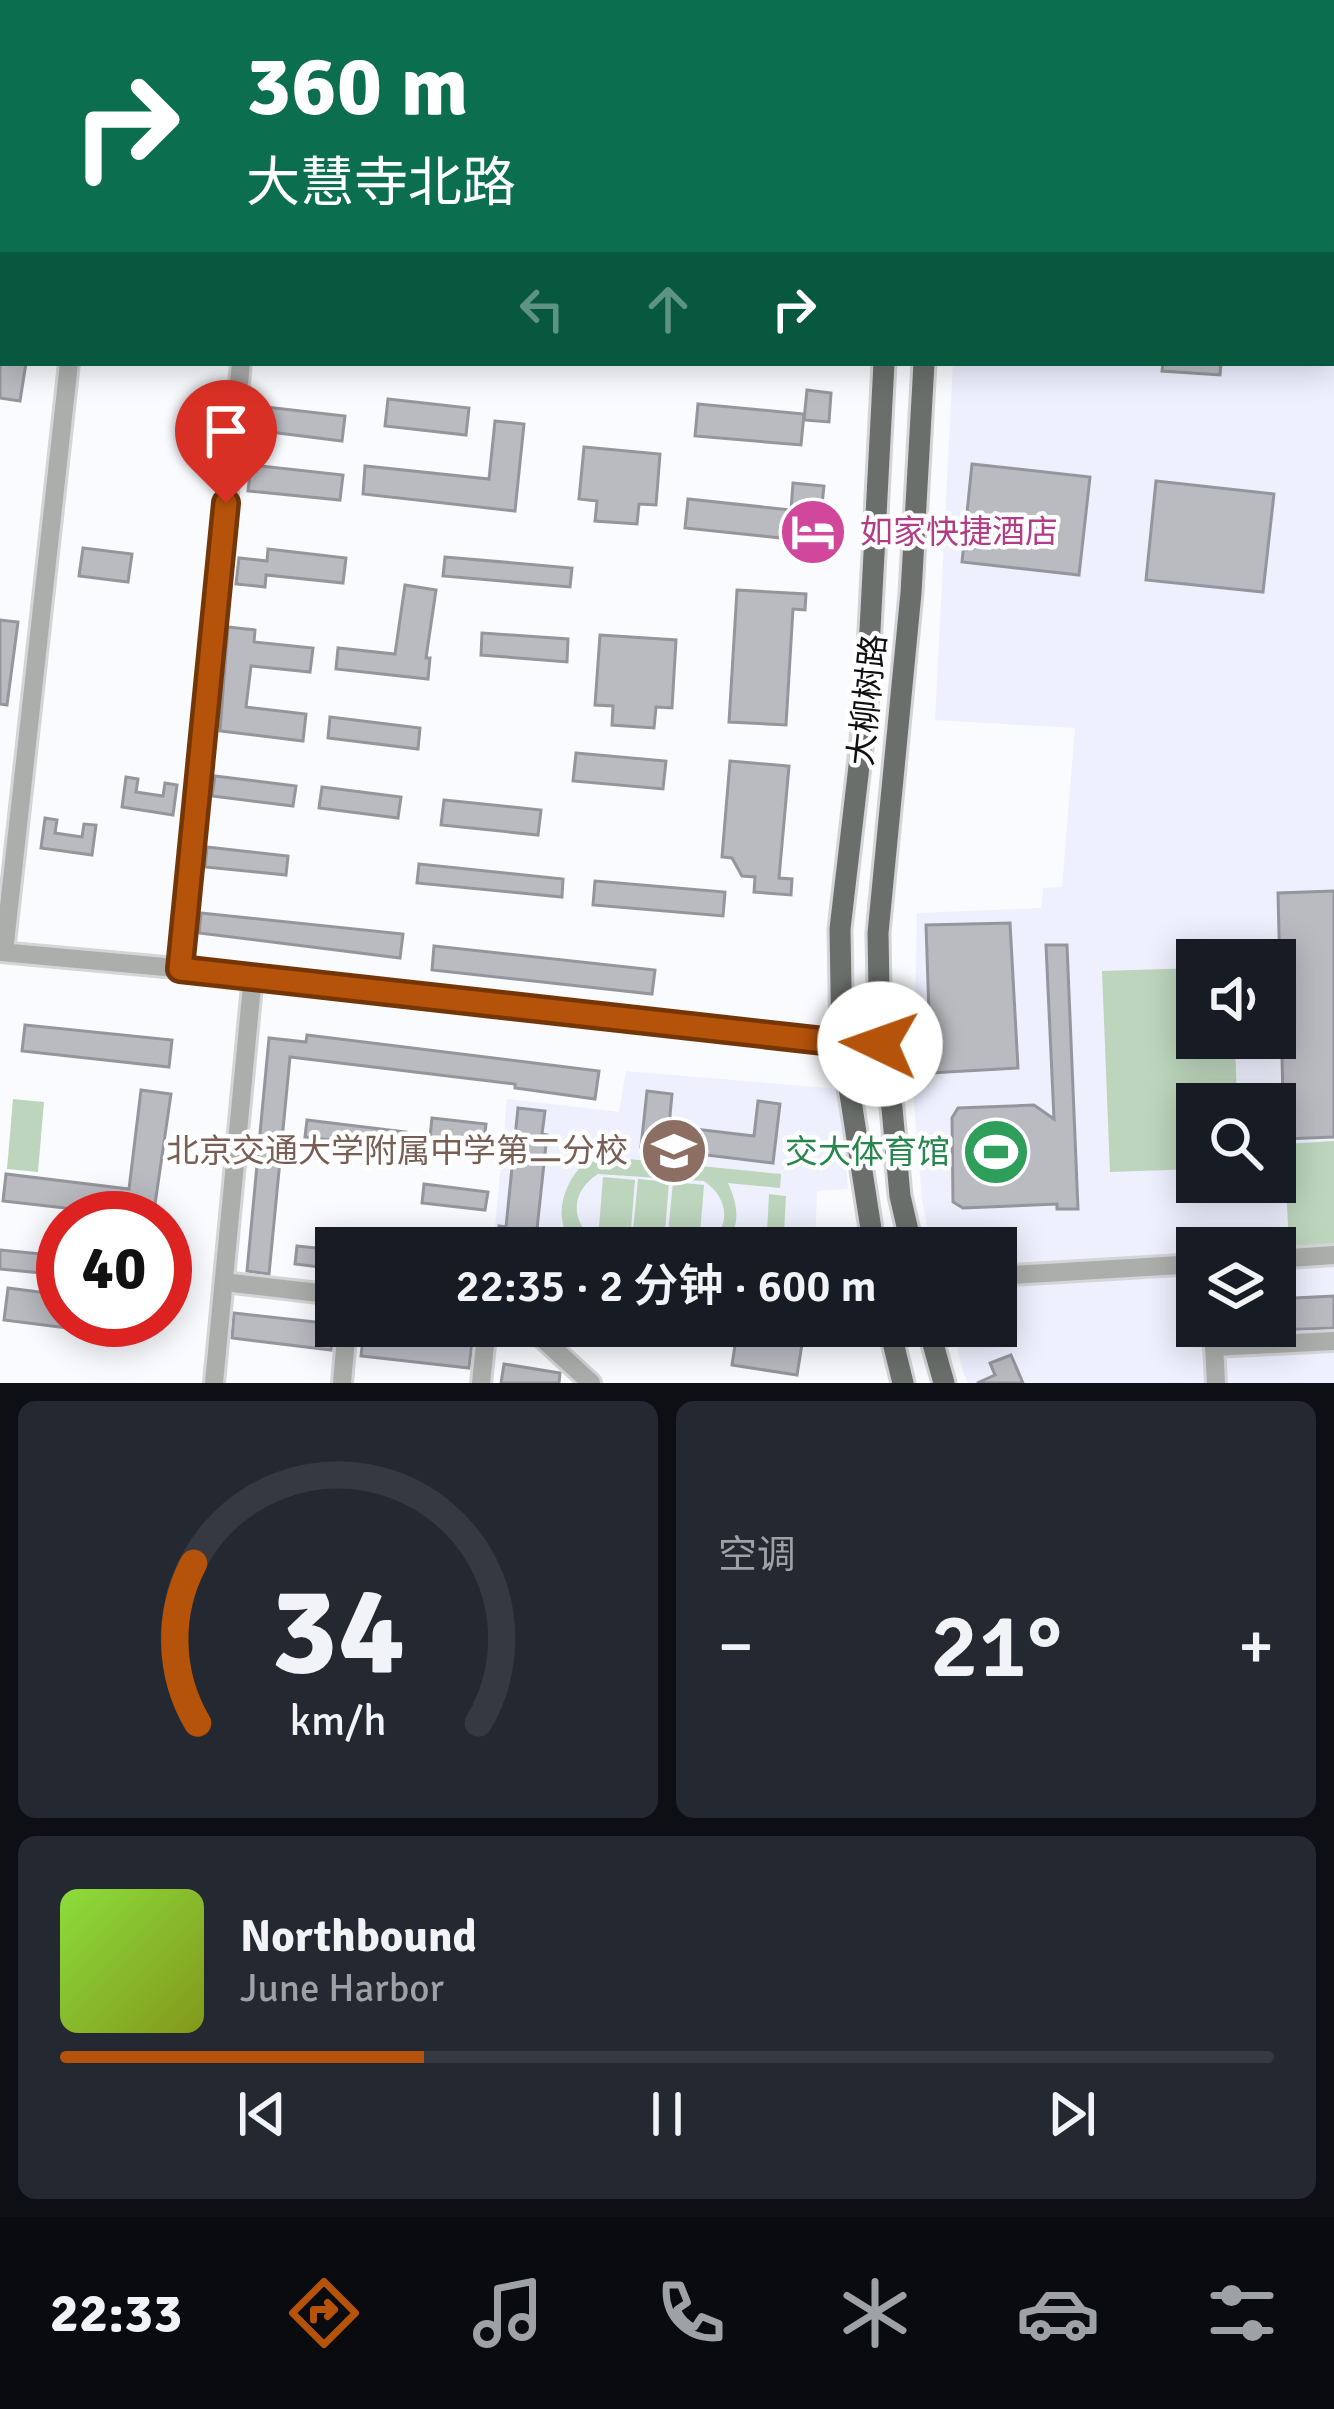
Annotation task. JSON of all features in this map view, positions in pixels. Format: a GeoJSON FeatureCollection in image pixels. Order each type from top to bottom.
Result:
{"type":"FeatureCollection","features":[{"type":"Feature","properties":{"kind":"main road","name":"大柳树路"},"geometry":{"type":"LineString","coordinates":[[871,1227],[842,1043],[840,929],[866,706],[884,366]]}},
{"type":"Feature","properties":{"kind":"main road","name":"大柳树路"},"geometry":{"type":"LineString","coordinates":[[907,1227],[880,1044],[878,933],[911,593],[924,366]]}},
{"type":"Feature","properties":{"kind":"main road"},"geometry":{"type":"LineString","coordinates":[[894,1347],[903,1383]]}},
{"type":"Feature","properties":{"kind":"main road"},"geometry":{"type":"LineString","coordinates":[[934,1347],[944,1383]]}},
{"type":"Feature","properties":{"kind":"street"},"geometry":{"type":"LineString","coordinates":[[69,366],[2,952],[880,1044]]}},
{"type":"Feature","properties":{"kind":"street"},"geometry":{"type":"LineString","coordinates":[[180,969],[241,366]]}},
{"type":"Feature","properties":{"kind":"street"},"geometry":{"type":"LineString","coordinates":[[214,1383],[253,975]]}},
{"type":"Feature","properties":{"kind":"street"},"geometry":{"type":"LineString","coordinates":[[1296,1258],[1334,1255]]}},
{"type":"Feature","properties":{"kind":"street"},"geometry":{"type":"LineString","coordinates":[[1017,1275],[1176,1265]]}},
{"type":"Feature","properties":{"kind":"street"},"geometry":{"type":"LineString","coordinates":[[224,1282],[315,1292]]}},
{"type":"Feature","properties":{"kind":"street"},"geometry":{"type":"LineString","coordinates":[[1296,1343],[1334,1341]]}},
{"type":"Feature","properties":{"kind":"street"},"geometry":{"type":"LineString","coordinates":[[342,1383],[345,1347]]}},
{"type":"Feature","properties":{"kind":"street"},"geometry":{"type":"LineString","coordinates":[[481,1383],[485,1347]]}},
{"type":"Feature","properties":{"kind":"street"},"geometry":{"type":"LineString","coordinates":[[552,1347],[591,1383]]}},
{"type":"Feature","properties":{"kind":"street"},"geometry":{"type":"LineString","coordinates":[[1214,1347],[1216,1383]]}},
{"type":"Feature","properties":{"kind":"shaded area"},"geometry":{"type":"Polygon","coordinates":[[[953,366],[1334,366],[1334,1383],[968,1383],[963,1372],[957,1347],[1017,1347],[1017,1227],[927,1227],[913,1092],[917,913],[1041,908],[1043,888],[1062,887],[1075,728],[935,720],[953,366]]]}},
{"type":"Feature","properties":{"kind":"shaded area","name":"北京交通大学附属中学第二分校"},"geometry":{"type":"Polygon","coordinates":[[[626,1071],[841,1089],[848,1189],[817,1191],[816,1227],[495,1227],[507,1099],[619,1112],[626,1071]]]}},
{"type":"Feature","properties":{"kind":"green space"},"geometry":{"type":"Polygon","coordinates":[[[1176,969],[1176,1059],[1236,1059],[1236,1083],[1176,1083],[1176,1170],[1110,1172],[1102,971],[1176,969]]]}},
{"type":"Feature","properties":{"kind":"green space"},"geometry":{"type":"Polygon","coordinates":[[[13,1099],[44,1102],[38,1172],[7,1169],[13,1099]]]}},
{"type":"Feature","properties":{"kind":"green space"},"geometry":{"type":"Polygon","coordinates":[[[1334,1141],[1334,1244],[1296,1246],[1296,1227],[1288,1227],[1287,1203],[1296,1203],[1296,1143],[1334,1141]]]}},
{"type":"Feature","properties":{"kind":"green space"},"geometry":{"type":"Polygon","coordinates":[[[618,1158],[781,1174],[780,1188],[728,1183],[736,1209],[735,1225],[721,1227],[723,1206],[704,1181],[598,1174],[578,1197],[583,1227],[564,1227],[565,1194],[584,1163],[618,1158]]]}},
{"type":"Feature","properties":{"kind":"green space"},"geometry":{"type":"Polygon","coordinates":[[[603,1177],[635,1180],[631,1227],[599,1227],[603,1177]]]}},
{"type":"Feature","properties":{"kind":"green space"},"geometry":{"type":"Polygon","coordinates":[[[638,1179],[669,1182],[665,1227],[633,1227],[638,1179]]]}},
{"type":"Feature","properties":{"kind":"green space"},"geometry":{"type":"Polygon","coordinates":[[[673,1182],[704,1185],[701,1227],[669,1227],[673,1182]]]}},
{"type":"Feature","properties":{"kind":"green space"},"geometry":{"type":"Polygon","coordinates":[[[769,1194],[786,1196],[784,1227],[767,1227],[769,1194]]]}},
{"type":"Feature","properties":{"kind":"building"},"geometry":{"type":"Polygon","coordinates":[[[0,366],[26,366],[20,401],[0,398],[0,366]]]}},
{"type":"Feature","properties":{"kind":"building"},"geometry":{"type":"Polygon","coordinates":[[[1163,366],[1221,366],[1220,375],[1162,371],[1163,366]]]}},
{"type":"Feature","properties":{"kind":"building"},"geometry":{"type":"Polygon","coordinates":[[[807,390],[831,393],[829,422],[804,420],[807,390]]]}},
{"type":"Feature","properties":{"kind":"building"},"geometry":{"type":"Polygon","coordinates":[[[388,399],[469,408],[466,435],[385,426],[388,399]]]}},
{"type":"Feature","properties":{"kind":"building"},"geometry":{"type":"Polygon","coordinates":[[[698,404],[804,414],[801,445],[695,436],[698,404]]]}},
{"type":"Feature","properties":{"kind":"building"},"geometry":{"type":"Polygon","coordinates":[[[257,406],[345,416],[342,441],[254,430],[257,406]]]}},
{"type":"Feature","properties":{"kind":"building"},"geometry":{"type":"Polygon","coordinates":[[[495,421],[524,424],[515,511],[363,494],[365,466],[489,479],[495,421]]]}},
{"type":"Feature","properties":{"kind":"building"},"geometry":{"type":"Polygon","coordinates":[[[584,447],[660,454],[656,505],[639,504],[637,524],[595,521],[597,501],[579,499],[584,447]]]}},
{"type":"Feature","properties":{"kind":"building"},"geometry":{"type":"Polygon","coordinates":[[[972,464],[1090,477],[1079,575],[962,562],[972,464]]]}},
{"type":"Feature","properties":{"kind":"building"},"geometry":{"type":"Polygon","coordinates":[[[251,465],[343,475],[340,500],[248,491],[251,465]]]}},
{"type":"Feature","properties":{"kind":"building"},"geometry":{"type":"Polygon","coordinates":[[[1156,481],[1274,494],[1263,592],[1146,580],[1156,481]]]}},
{"type":"Feature","properties":{"kind":"building"},"geometry":{"type":"Polygon","coordinates":[[[793,483],[824,486],[818,542],[685,528],[688,499],[791,510],[793,483]]]}},
{"type":"Feature","properties":{"kind":"building"},"geometry":{"type":"Polygon","coordinates":[[[83,548],[132,554],[128,582],[79,576],[83,548]]]}},
{"type":"Feature","properties":{"kind":"building"},"geometry":{"type":"Polygon","coordinates":[[[268,549],[346,558],[343,583],[266,575],[265,587],[236,584],[239,558],[267,561],[268,549]]]}},
{"type":"Feature","properties":{"kind":"building"},"geometry":{"type":"Polygon","coordinates":[[[445,557],[572,568],[570,587],[443,576],[445,557]]]}},
{"type":"Feature","properties":{"kind":"building"},"geometry":{"type":"Polygon","coordinates":[[[405,585],[436,590],[426,658],[430,658],[428,679],[336,669],[338,648],[395,654],[405,585]]]}},
{"type":"Feature","properties":{"kind":"building"},"geometry":{"type":"Polygon","coordinates":[[[737,590],[806,594],[805,610],[793,609],[786,725],[729,722],[737,590]]]}},
{"type":"Feature","properties":{"kind":"building"},"geometry":{"type":"Polygon","coordinates":[[[0,620],[18,622],[7,705],[0,704],[0,620]]]}},
{"type":"Feature","properties":{"kind":"building"},"geometry":{"type":"Polygon","coordinates":[[[228,627],[255,630],[254,642],[313,648],[310,672],[251,666],[246,707],[306,714],[303,741],[220,731],[228,627]]]}},
{"type":"Feature","properties":{"kind":"building"},"geometry":{"type":"Polygon","coordinates":[[[482,633],[568,639],[567,662],[481,655],[482,633]]]}},
{"type":"Feature","properties":{"kind":"building"},"geometry":{"type":"Polygon","coordinates":[[[600,635],[676,640],[672,708],[656,707],[654,728],[612,725],[613,706],[595,705],[600,635]]]}},
{"type":"Feature","properties":{"kind":"building"},"geometry":{"type":"Polygon","coordinates":[[[330,717],[420,728],[418,749],[328,738],[330,717]]]}},
{"type":"Feature","properties":{"kind":"building"},"geometry":{"type":"Polygon","coordinates":[[[576,753],[666,761],[663,789],[573,781],[576,753]]]}},
{"type":"Feature","properties":{"kind":"building"},"geometry":{"type":"Polygon","coordinates":[[[730,761],[789,766],[779,878],[792,879],[791,895],[754,892],[755,877],[742,876],[732,858],[722,857],[730,761]]]}},
{"type":"Feature","properties":{"kind":"building"},"geometry":{"type":"Polygon","coordinates":[[[215,776],[296,786],[293,806],[212,796],[215,776]]]}},
{"type":"Feature","properties":{"kind":"building"},"geometry":{"type":"Polygon","coordinates":[[[126,777],[138,779],[136,792],[163,796],[165,783],[177,785],[173,815],[122,807],[126,777]]]}},
{"type":"Feature","properties":{"kind":"building"},"geometry":{"type":"Polygon","coordinates":[[[322,787],[401,797],[398,818],[319,808],[322,787]]]}},
{"type":"Feature","properties":{"kind":"building"},"geometry":{"type":"Polygon","coordinates":[[[444,800],[541,810],[538,835],[441,825],[444,800]]]}},
{"type":"Feature","properties":{"kind":"building"},"geometry":{"type":"Polygon","coordinates":[[[45,818],[57,820],[55,833],[82,837],[84,824],[96,825],[92,855],[41,848],[45,818]]]}},
{"type":"Feature","properties":{"kind":"building"},"geometry":{"type":"Polygon","coordinates":[[[207,847],[288,856],[286,875],[205,867],[207,847]]]}},
{"type":"Feature","properties":{"kind":"building"},"geometry":{"type":"Polygon","coordinates":[[[419,864],[563,879],[562,897],[417,883],[419,864]]]}},
{"type":"Feature","properties":{"kind":"building"},"geometry":{"type":"Polygon","coordinates":[[[595,881],[725,892],[723,916],[593,905],[595,881]]]}},
{"type":"Feature","properties":{"kind":"building"},"geometry":{"type":"Polygon","coordinates":[[[1334,891],[1334,1137],[1296,1139],[1296,1083],[1283,1083],[1282,1059],[1296,1059],[1296,939],[1279,939],[1278,893],[1334,891]]]}},
{"type":"Feature","properties":{"kind":"building"},"geometry":{"type":"Polygon","coordinates":[[[201,913],[403,934],[400,958],[199,933],[201,913]]]}},
{"type":"Feature","properties":{"kind":"building"},"geometry":{"type":"Polygon","coordinates":[[[1010,923],[1018,1068],[931,1073],[926,925],[1010,923]]]}},
{"type":"Feature","properties":{"kind":"building"},"geometry":{"type":"Polygon","coordinates":[[[1046,945],[1067,945],[1078,1209],[1057,1209],[1057,1204],[963,1208],[953,1202],[952,1118],[958,1108],[1034,1105],[1054,1119],[1046,945]]]}},
{"type":"Feature","properties":{"kind":"building"},"geometry":{"type":"Polygon","coordinates":[[[434,946],[655,970],[652,994],[432,970],[434,946]]]}},
{"type":"Feature","properties":{"kind":"building"},"geometry":{"type":"Polygon","coordinates":[[[25,1025],[172,1040],[169,1067],[22,1051],[25,1025]]]}},
{"type":"Feature","properties":{"kind":"building"},"geometry":{"type":"Polygon","coordinates":[[[307,1035],[599,1071],[595,1099],[515,1088],[515,1084],[290,1057],[269,1274],[247,1271],[269,1038],[306,1042],[307,1035]]]}},
{"type":"Feature","properties":{"kind":"building"},"geometry":{"type":"Polygon","coordinates":[[[141,1090],[171,1094],[157,1191],[36,1191],[36,1205],[3,1201],[6,1174],[129,1189],[141,1090]]]}},
{"type":"Feature","properties":{"kind":"building"},"geometry":{"type":"Polygon","coordinates":[[[647,1091],[672,1094],[669,1126],[754,1136],[758,1101],[780,1104],[773,1163],[641,1147],[647,1091]]]}},
{"type":"Feature","properties":{"kind":"building"},"geometry":{"type":"Polygon","coordinates":[[[518,1108],[545,1111],[537,1227],[506,1227],[518,1108]]]}},
{"type":"Feature","properties":{"kind":"building"},"geometry":{"type":"Polygon","coordinates":[[[432,1118],[486,1124],[484,1143],[430,1137],[432,1118]]]}},
{"type":"Feature","properties":{"kind":"building"},"geometry":{"type":"Polygon","coordinates":[[[307,1120],[406,1132],[404,1149],[305,1137],[307,1120]]]}},
{"type":"Feature","properties":{"kind":"building"},"geometry":{"type":"Polygon","coordinates":[[[424,1184],[488,1192],[485,1210],[422,1203],[424,1184]]]}},
{"type":"Feature","properties":{"kind":"building"},"geometry":{"type":"Polygon","coordinates":[[[297,1246],[315,1248],[315,1266],[295,1264],[297,1246]]]}},
{"type":"Feature","properties":{"kind":"building"},"geometry":{"type":"Polygon","coordinates":[[[0,1250],[36,1253],[36,1272],[0,1269],[0,1250]]]}},
{"type":"Feature","properties":{"kind":"building"},"geometry":{"type":"Polygon","coordinates":[[[8,1288],[36,1292],[36,1324],[4,1320],[8,1288]]]}},
{"type":"Feature","properties":{"kind":"building"},"geometry":{"type":"Polygon","coordinates":[[[1334,1296],[1334,1328],[1296,1329],[1296,1298],[1334,1296]]]}},
{"type":"Feature","properties":{"kind":"building"},"geometry":{"type":"Polygon","coordinates":[[[234,1313],[315,1322],[315,1347],[331,1347],[331,1350],[232,1338],[234,1313]]]}},
{"type":"Feature","properties":{"kind":"building"},"geometry":{"type":"Polygon","coordinates":[[[362,1347],[472,1347],[469,1368],[361,1356],[362,1347]]]}},
{"type":"Feature","properties":{"kind":"building"},"geometry":{"type":"Polygon","coordinates":[[[735,1347],[802,1347],[797,1375],[732,1365],[735,1347]]]}},
{"type":"Feature","properties":{"kind":"building"},"geometry":{"type":"Polygon","coordinates":[[[1011,1355],[1023,1383],[977,1383],[995,1375],[990,1363],[1011,1355]]]}},
{"type":"Feature","properties":{"kind":"building"},"geometry":{"type":"Polygon","coordinates":[[[504,1364],[560,1373],[559,1383],[501,1383],[504,1364]]]}},
{"type":"Feature","properties":{"kind":"place","name":"如家快捷酒店"},"geometry":{"type":"Point","coordinates":[813,532]}},
{"type":"Feature","properties":{"kind":"place","name":"北京交通大学附属中学第二分校"},"geometry":{"type":"Point","coordinates":[674,1151]}},
{"type":"Feature","properties":{"kind":"place","name":"交大体育馆"},"geometry":{"type":"Point","coordinates":[996,1152]}},
{"type":"Feature","properties":{"kind":"route"},"geometry":{"type":"LineString","coordinates":[[226,503],[180,969],[880,1044]]}}]}
